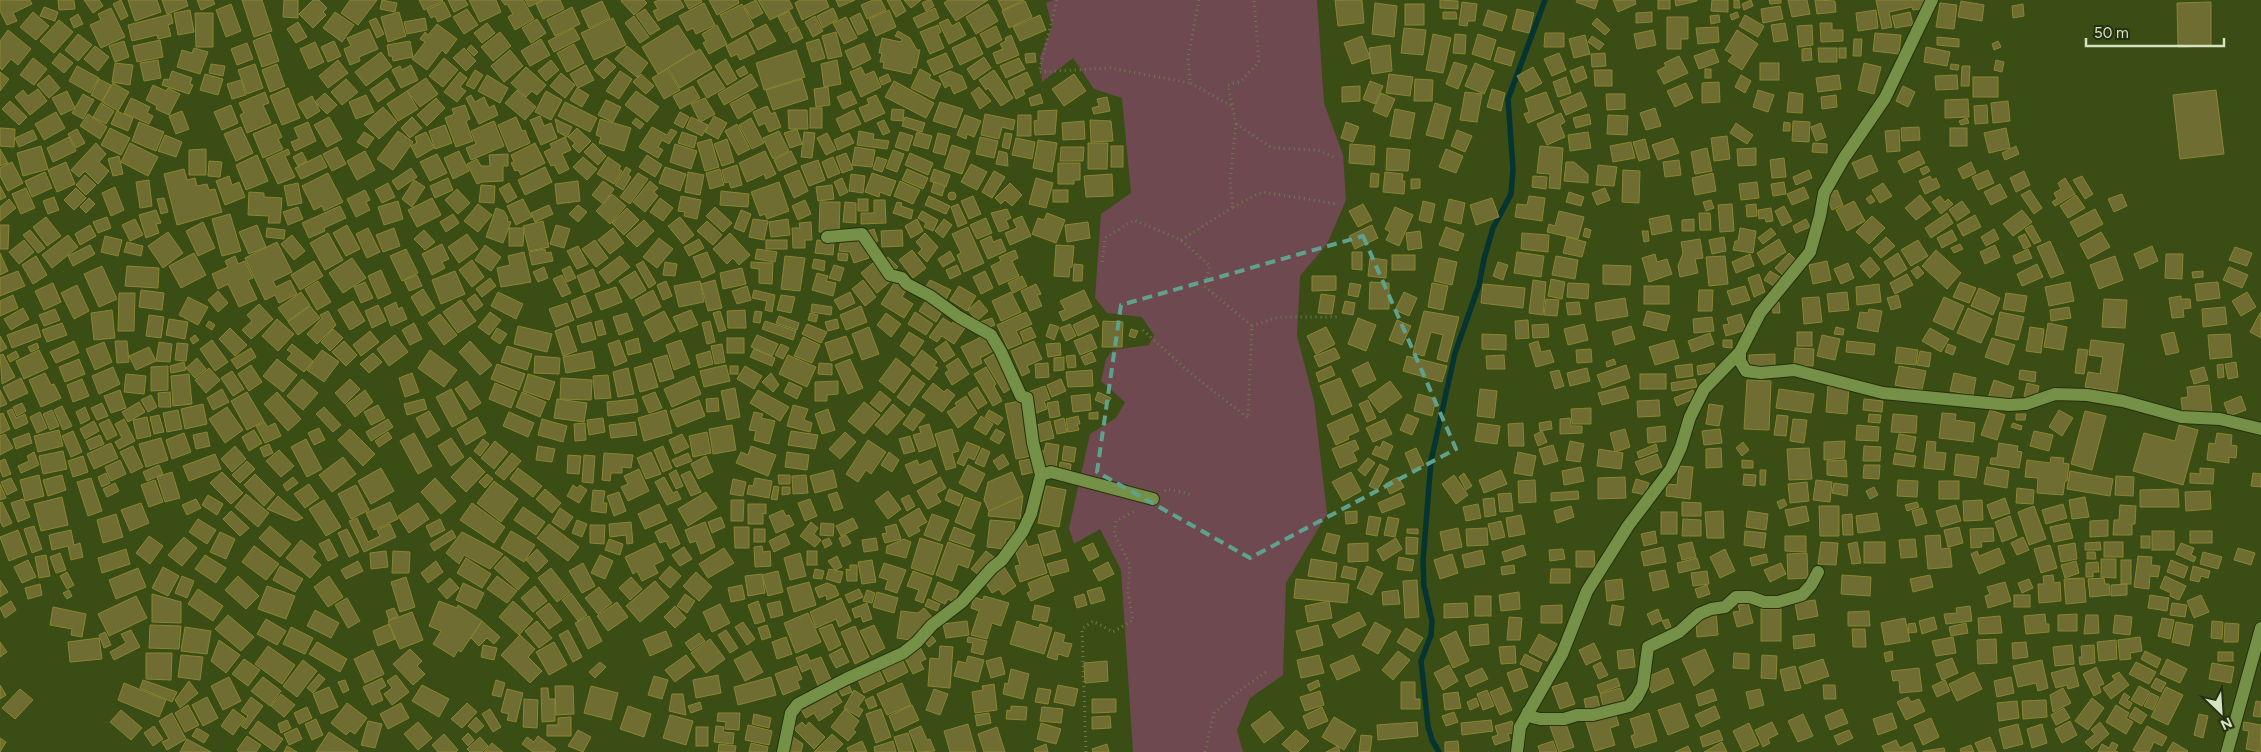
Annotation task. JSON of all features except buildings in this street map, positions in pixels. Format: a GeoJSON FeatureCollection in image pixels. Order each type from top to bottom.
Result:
{"type":"FeatureCollection","features":[{"type":"Feature","properties":{"kind":"street"},"geometry":{"type":"LineString","coordinates":[[1517,752],[1520,727],[1562,654],[1587,590],[1628,526],[1671,469],[1681,447],[1690,417],[1704,389],[1740,352],[1760,313],[1810,252],[1824,193],[1844,158],[1885,98],[1932,0]]}},
{"type":"Feature","properties":{"kind":"street"},"geometry":{"type":"LineString","coordinates":[[783,752],[791,714],[798,704],[903,653],[917,642],[932,625],[962,602],[992,568],[1002,560],[1031,514],[1041,475],[1033,443],[1027,398],[1021,396],[1001,352],[990,335],[959,317],[930,296],[907,284],[902,278],[890,275],[862,234],[827,237]]}},
{"type":"Feature","properties":{"kind":"street"},"geometry":{"type":"LineString","coordinates":[[1740,352],[1740,361],[1746,371],[1761,374],[1794,370],[1883,393],[2009,406],[2026,404],[2055,394],[2087,395],[2123,401],[2181,417],[2220,420],[2261,429]]}},
{"type":"Feature","properties":{"kind":"street"},"geometry":{"type":"LineString","coordinates":[[1041,475],[1051,472],[1153,499]]}},
{"type":"Feature","properties":{"kind":"street"},"geometry":{"type":"LineString","coordinates":[[1528,712],[1532,717],[1552,720],[1577,715],[1593,715],[1629,706],[1637,697],[1643,685],[1648,647],[1679,632],[1699,614],[1711,609],[1725,607],[1736,597],[1750,596],[1764,602],[1778,602],[1802,595],[1811,585],[1818,572]]}},
{"type":"Feature","properties":{"kind":"street"},"geometry":{"type":"LineString","coordinates":[[2227,752],[2261,628]]}},
{"type":"Feature","properties":{"kind":"path"},"geometry":{"type":"LineString","coordinates":[[1057,0],[1039,72],[1110,68],[1190,84],[1233,106]]}},
{"type":"Feature","properties":{"kind":"path"},"geometry":{"type":"LineString","coordinates":[[1190,84],[1188,58],[1198,0]]}},
{"type":"Feature","properties":{"kind":"path"},"geometry":{"type":"LineString","coordinates":[[1233,207],[1230,180],[1236,124],[1228,85],[1242,81],[1259,62],[1254,0]]}},
{"type":"Feature","properties":{"kind":"path"},"geometry":{"type":"LineString","coordinates":[[1236,124],[1272,148],[1317,150],[1334,157]]}},
{"type":"Feature","properties":{"kind":"path"},"geometry":{"type":"LineString","coordinates":[[1181,240],[1233,207],[1262,192],[1338,204]]}},
{"type":"Feature","properties":{"kind":"path"},"geometry":{"type":"LineString","coordinates":[[1102,262],[1105,238],[1134,220],[1181,240],[1210,266],[1204,286],[1252,326]]}},
{"type":"Feature","properties":{"kind":"path"},"geometry":{"type":"LineString","coordinates":[[1252,326],[1279,316],[1338,317]]}},
{"type":"Feature","properties":{"kind":"path"},"geometry":{"type":"LineString","coordinates":[[1143,330],[1189,372],[1248,418],[1252,326]]}},
{"type":"Feature","properties":{"kind":"path"},"geometry":{"type":"LineString","coordinates":[[1086,752],[1082,629],[1093,621],[1113,632],[1133,620],[1128,593],[1130,564],[1114,533],[1116,521],[1132,513],[1167,489],[1193,496]]}},
{"type":"Feature","properties":{"kind":"path"},"geometry":{"type":"LineString","coordinates":[[1205,752],[1214,713],[1238,692],[1266,672]]}},
{"type":"Feature","properties":{"kind":"highlighted area"},"geometry":{"type":"Polygon","coordinates":[[[1363,236],[1456,449],[1250,558],[1097,472],[1121,305],[1363,236]]]}},
{"type":"Feature","properties":{"kind":"shaded area"},"geometry":{"type":"Polygon","coordinates":[[[1054,0],[1317,0],[1324,103],[1343,155],[1346,200],[1327,244],[1300,276],[1297,336],[1314,401],[1327,514],[1286,583],[1283,675],[1250,698],[1237,730],[1243,752],[1133,752],[1121,570],[1100,529],[1074,544],[1069,528],[1090,434],[1116,418],[1125,402],[1101,381],[1106,359],[1113,350],[1149,345],[1154,335],[1142,317],[1107,313],[1095,298],[1101,214],[1131,193],[1122,98],[1094,89],[1073,58],[1042,82],[1040,57],[1052,26],[1046,3],[1054,0]]]}},
{"type":"Feature","properties":{"kind":"waterway"},"geometry":{"type":"LineString","coordinates":[[1439,752],[1432,740],[1428,726],[1421,661],[1431,635],[1432,621],[1424,586],[1423,561],[1431,461],[1455,353],[1479,285],[1493,228],[1511,194],[1513,169],[1508,99],[1545,0]]}}]}
